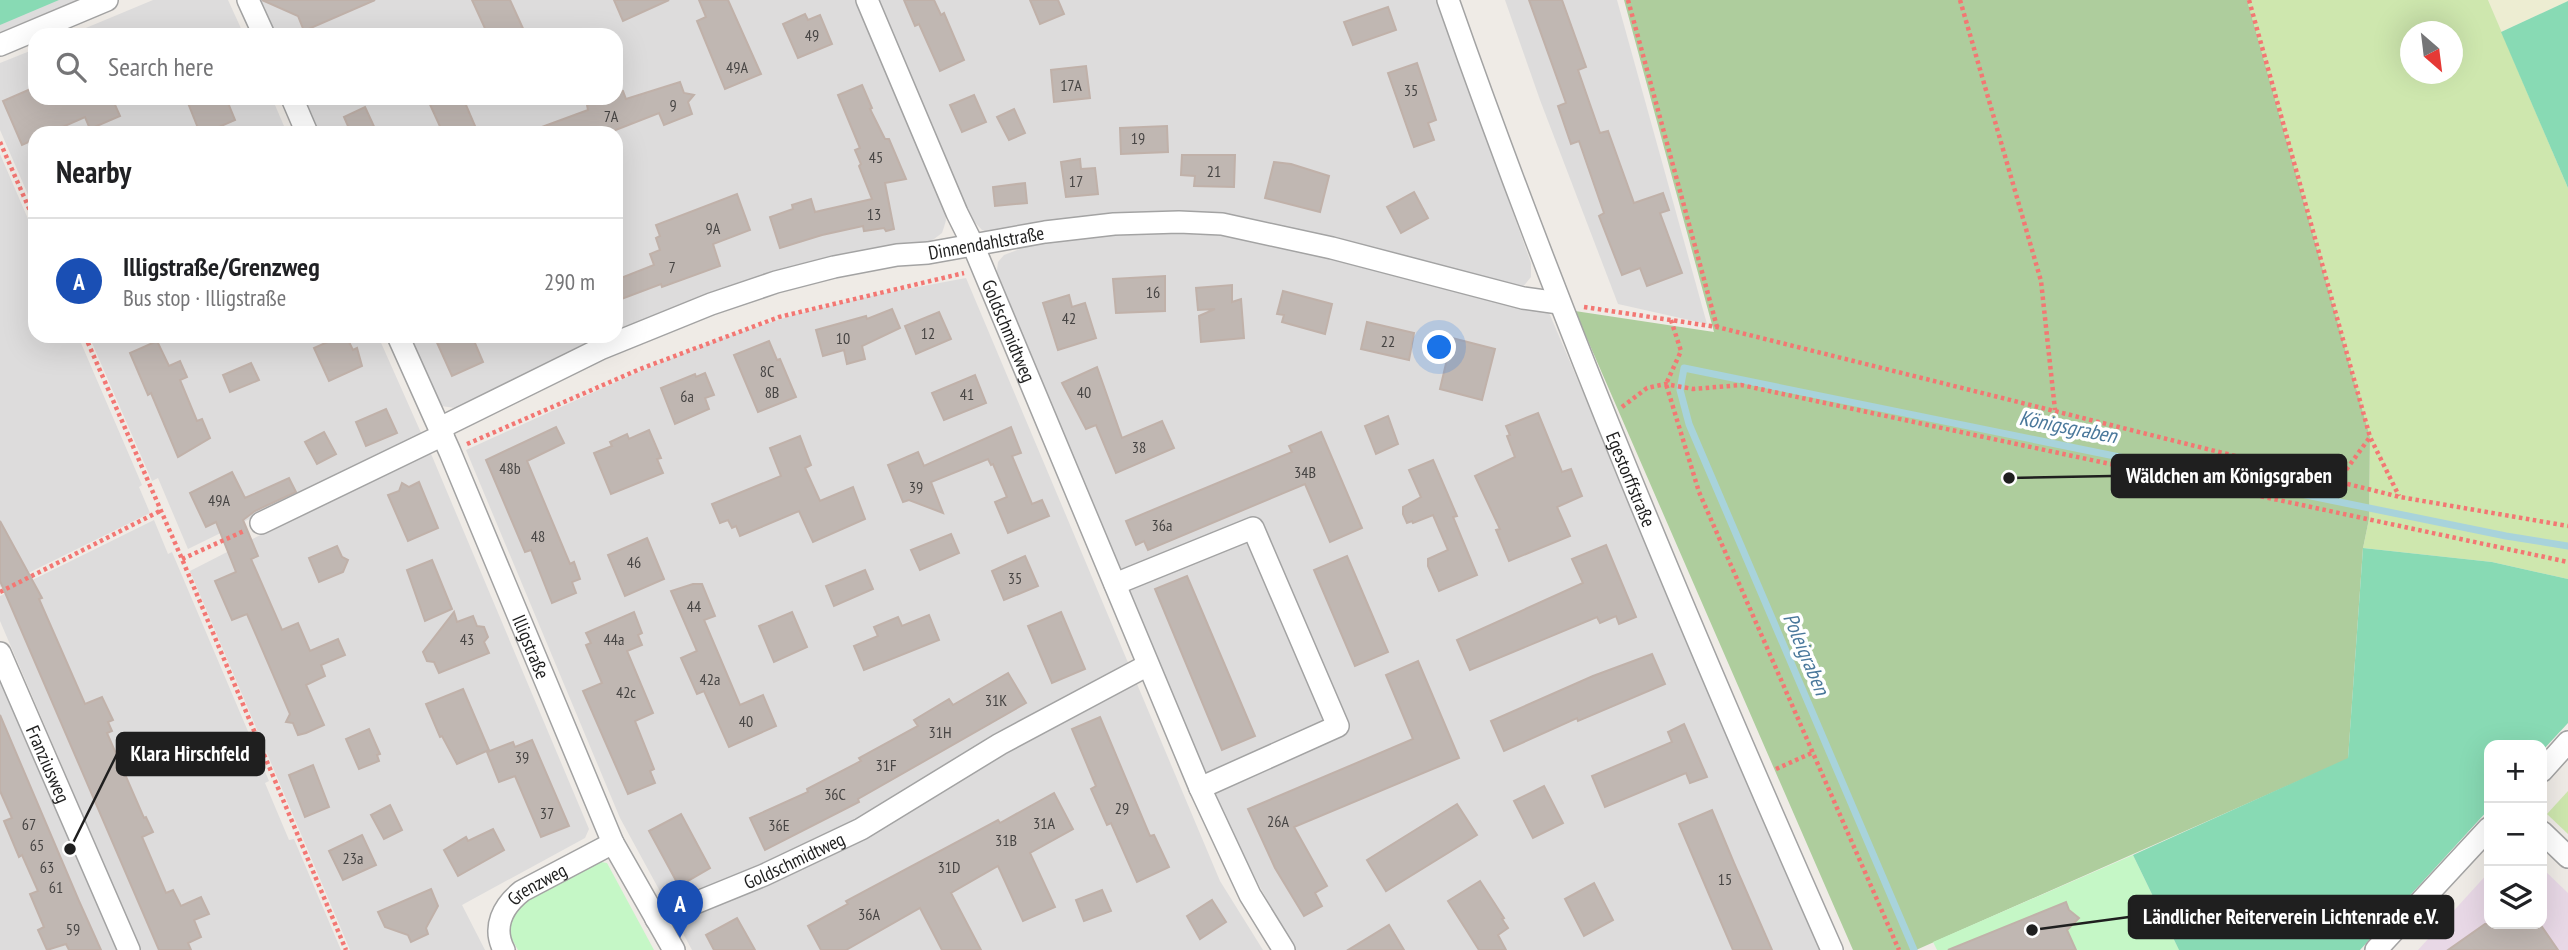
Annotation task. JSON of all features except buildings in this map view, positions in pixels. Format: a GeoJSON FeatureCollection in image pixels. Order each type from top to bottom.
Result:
{"type":"FeatureCollection","features":[{"type":"Feature","properties":{"kind":"street"},"geometry":{"type":"LineString","coordinates":[[40,28],[107,0]]}},
{"type":"Feature","properties":{"kind":"street"},"geometry":{"type":"LineString","coordinates":[[248,0],[261,28]]}},
{"type":"Feature","properties":{"kind":"street","name":"Goldschmidtweg"},"geometry":{"type":"LineString","coordinates":[[867,0],[973,245],[1200,788],[1250,895],[1284,950]]}},
{"type":"Feature","properties":{"kind":"street","name":"Egestorffstraße"},"geometry":{"type":"LineString","coordinates":[[1448,0],[1559,303],[1665,562],[1832,950]]}},
{"type":"Feature","properties":{"kind":"street"},"geometry":{"type":"LineString","coordinates":[[0,45],[28,33]]}},
{"type":"Feature","properties":{"kind":"street"},"geometry":{"type":"LineString","coordinates":[[295,105],[304,126]]}},
{"type":"Feature","properties":{"kind":"street","name":"Dinnendahlstraße"},"geometry":{"type":"LineString","coordinates":[[623,341],[711,304],[776,282],[834,267],[1045,232],[1114,224],[1222,224],[1523,298],[1559,303]]}},
{"type":"Feature","properties":{"kind":"street","name":"Illigstraße"},"geometry":{"type":"LineString","coordinates":[[401,343],[447,437],[613,843],[674,950]]}},
{"type":"Feature","properties":{"kind":"street","name":"Dinnendahlstraße"},"geometry":{"type":"LineString","coordinates":[[261,523],[447,437],[569,363],[617,343]]}},
{"type":"Feature","properties":{"kind":"street"},"geometry":{"type":"LineString","coordinates":[[1115,584],[1253,528],[1338,726],[1200,788]]}},
{"type":"Feature","properties":{"kind":"street","name":"Franziusweg"},"geometry":{"type":"LineString","coordinates":[[0,653],[129,950]]}},
{"type":"Feature","properties":{"kind":"street","name":"Goldschmidtweg"},"geometry":{"type":"LineString","coordinates":[[656,919],[764,875],[861,829],[1000,744],[1148,665]]}},
{"type":"Feature","properties":{"kind":"street"},"geometry":{"type":"LineString","coordinates":[[2547,765],[2568,742]]}},
{"type":"Feature","properties":{"kind":"street"},"geometry":{"type":"LineString","coordinates":[[2376,950],[2484,833]]}},
{"type":"Feature","properties":{"kind":"street"},"geometry":{"type":"LineString","coordinates":[[2547,837],[2568,857]]}},
{"type":"Feature","properties":{"kind":"street","name":"Grenzweg"},"geometry":{"type":"LineString","coordinates":[[504,950],[500,942],[499,926],[503,911],[511,900],[522,891],[613,843]]}},
{"type":"Feature","properties":{"kind":"path"},"geometry":{"type":"LineString","coordinates":[[1628,0],[1717,327]]}},
{"type":"Feature","properties":{"kind":"path"},"geometry":{"type":"LineString","coordinates":[[1959,0],[2041,281],[2055,410]]}},
{"type":"Feature","properties":{"kind":"path"},"geometry":{"type":"LineString","coordinates":[[2249,0],[2371,437],[2400,497]]}},
{"type":"Feature","properties":{"kind":"path"},"geometry":{"type":"LineString","coordinates":[[0,142],[28,206]]}},
{"type":"Feature","properties":{"kind":"path"},"geometry":{"type":"LineString","coordinates":[[447,437],[779,317],[966,273]]}},
{"type":"Feature","properties":{"kind":"path"},"geometry":{"type":"LineString","coordinates":[[1559,303],[1717,327],[2400,497],[2568,526]]}},
{"type":"Feature","properties":{"kind":"path"},"geometry":{"type":"LineString","coordinates":[[1671,320],[1681,351],[1669,385],[1699,492],[1899,950]]}},
{"type":"Feature","properties":{"kind":"path"},"geometry":{"type":"LineString","coordinates":[[88,343],[346,950]]}},
{"type":"Feature","properties":{"kind":"path"},"geometry":{"type":"LineString","coordinates":[[1609,421],[1625,404],[1647,388],[1669,385],[1693,389],[1741,385],[2568,562]]}},
{"type":"Feature","properties":{"kind":"path"},"geometry":{"type":"LineString","coordinates":[[2339,481],[2371,437]]}},
{"type":"Feature","properties":{"kind":"path"},"geometry":{"type":"LineString","coordinates":[[0,592],[160,511]]}},
{"type":"Feature","properties":{"kind":"path"},"geometry":{"type":"LineString","coordinates":[[182,559],[261,523]]}},
{"type":"Feature","properties":{"kind":"path"},"geometry":{"type":"LineString","coordinates":[[1758,777],[1814,752]]}},
{"type":"Feature","properties":{"kind":"shaded area"},"geometry":{"type":"Polygon","coordinates":[[[0,0],[78,0],[0,32],[0,0]]]}},
{"type":"Feature","properties":{"kind":"shaded area"},"geometry":{"type":"Polygon","coordinates":[[[153,0],[228,0],[241,28],[86,28],[153,0]]]}},
{"type":"Feature","properties":{"kind":"shaded area"},"geometry":{"type":"Polygon","coordinates":[[[259,0],[856,0],[944,209],[946,220],[942,233],[930,242],[841,259],[466,404],[455,408],[441,406],[411,343],[623,343],[623,126],[315,126],[305,105],[623,105],[623,28],[271,28],[259,0]]]}},
{"type":"Feature","properties":{"kind":"shaded area"},"geometry":{"type":"Polygon","coordinates":[[[878,0],[1437,0],[1531,263],[1531,277],[1522,288],[1262,226],[982,230],[968,215],[878,0]]]}},
{"type":"Feature","properties":{"kind":"shaded area"},"geometry":{"type":"Polygon","coordinates":[[[1505,0],[1617,0],[1707,324],[1618,304],[1505,0]]]}},
{"type":"Feature","properties":{"kind":"shaded area"},"geometry":{"type":"Polygon","coordinates":[[[28,52],[28,105],[275,105],[284,126],[28,126],[28,195],[0,130],[0,63],[28,52]]]}},
{"type":"Feature","properties":{"kind":"shaded area"},"geometry":{"type":"Polygon","coordinates":[[[0,154],[28,219],[28,343],[81,343],[142,485],[139,487],[150,513],[0,587],[0,154]]]}},
{"type":"Feature","properties":{"kind":"shaded area"},"geometry":{"type":"Polygon","coordinates":[[[1171,230],[1241,236],[1546,309],[1821,950],[1294,950],[1232,835],[996,278],[998,262],[1004,255],[1039,242],[1055,238],[1171,230]]]}},
{"type":"Feature","properties":{"kind":"shaded area"},"geometry":{"type":"Polygon","coordinates":[[[966,278],[1220,881],[1263,950],[692,950],[620,818],[466,450],[714,341],[793,315],[875,295],[966,278]]]}},
{"type":"Feature","properties":{"kind":"shaded area"},"geometry":{"type":"Polygon","coordinates":[[[92,343],[381,343],[422,435],[188,549],[158,478],[152,481],[92,343]]]}},
{"type":"Feature","properties":{"kind":"shaded area"},"geometry":{"type":"Polygon","coordinates":[[[429,449],[589,829],[585,838],[462,905],[485,950],[350,950],[190,571],[429,449]]]}},
{"type":"Feature","properties":{"kind":"shaded area"},"geometry":{"type":"Polygon","coordinates":[[[154,520],[168,554],[172,552],[269,781],[265,783],[289,840],[294,839],[341,950],[141,950],[0,621],[0,596],[154,520]]]}},
{"type":"Feature","properties":{"kind":"shaded area"},"geometry":{"type":"Polygon","coordinates":[[[0,669],[121,950],[0,950],[0,669]]]}},
{"type":"Feature","properties":{"kind":"shaded area"},"geometry":{"type":"Polygon","coordinates":[[[2547,873],[2568,893],[2568,950],[2418,950],[2484,877],[2484,929],[2547,929],[2547,873]]]}},
{"type":"Feature","properties":{"kind":"green space"},"geometry":{"type":"Polygon","coordinates":[[[0,0],[59,0],[0,25],[0,0]]]}},
{"type":"Feature","properties":{"kind":"green space"},"geometry":{"type":"Polygon","coordinates":[[[1624,0],[2247,0],[2370,437],[2369,519],[2363,548],[2348,759],[1916,950],[1853,950],[1575,311],[1714,332],[1624,0]]]}},
{"type":"Feature","properties":{"kind":"green space"},"geometry":{"type":"Polygon","coordinates":[[[2247,0],[2488,0],[2568,188],[2568,579],[2492,562],[2363,548],[2369,519],[2370,437],[2247,0]]]}},
{"type":"Feature","properties":{"kind":"green space"},"geometry":{"type":"Polygon","coordinates":[[[2488,0],[2568,0],[2568,1],[2501,32],[2488,0]]]}},
{"type":"Feature","properties":{"kind":"green space"},"geometry":{"type":"Polygon","coordinates":[[[2568,1],[2568,188],[2501,32],[2568,1]]]}},
{"type":"Feature","properties":{"kind":"green space"},"geometry":{"type":"Polygon","coordinates":[[[2363,548],[2492,562],[2568,579],[2568,723],[2547,746],[2547,740],[2484,740],[2484,814],[2360,950],[2179,950],[2133,855],[2348,758],[2363,548]]]}},
{"type":"Feature","properties":{"kind":"green space"},"geometry":{"type":"Polygon","coordinates":[[[2568,791],[2568,834],[2547,814],[2568,791]]]}},
{"type":"Feature","properties":{"kind":"green space"},"geometry":{"type":"Polygon","coordinates":[[[2133,855],[2179,950],[1937,950],[1933,942],[2133,855]]]}},
{"type":"Feature","properties":{"kind":"green space"},"geometry":{"type":"Polygon","coordinates":[[[601,862],[607,863],[654,950],[518,950],[509,934],[509,915],[520,904],[601,862]]]}},
{"type":"Feature","properties":{"kind":"waterway","name":"Königsgraben"},"geometry":{"type":"LineString","coordinates":[[1914,950],[1689,424],[1680,390],[1684,368],[2506,536],[2568,546]]}},
{"type":"Feature","properties":{"kind":"place","name":"Wäldchen am Königsgraben"},"geometry":{"type":"Point","coordinates":[2009,478]}},
{"type":"Feature","properties":{"kind":"place","name":"Klara Hirschfeld"},"geometry":{"type":"Point","coordinates":[70,849]}},
{"type":"Feature","properties":{"kind":"place","name":"Ländlicher Reiterverein Lichtenrade e.V."},"geometry":{"type":"Point","coordinates":[2032,930]}},
{"type":"Feature","properties":{"kind":"place","name":"Illigstraße/Grenzweg"},"geometry":{"type":"Point","coordinates":[680,938]}},
{"type":"Feature","properties":{"kind":"water label","name":"Poleigraben"},"geometry":{"type":"Point","coordinates":[1806,654]}}]}
